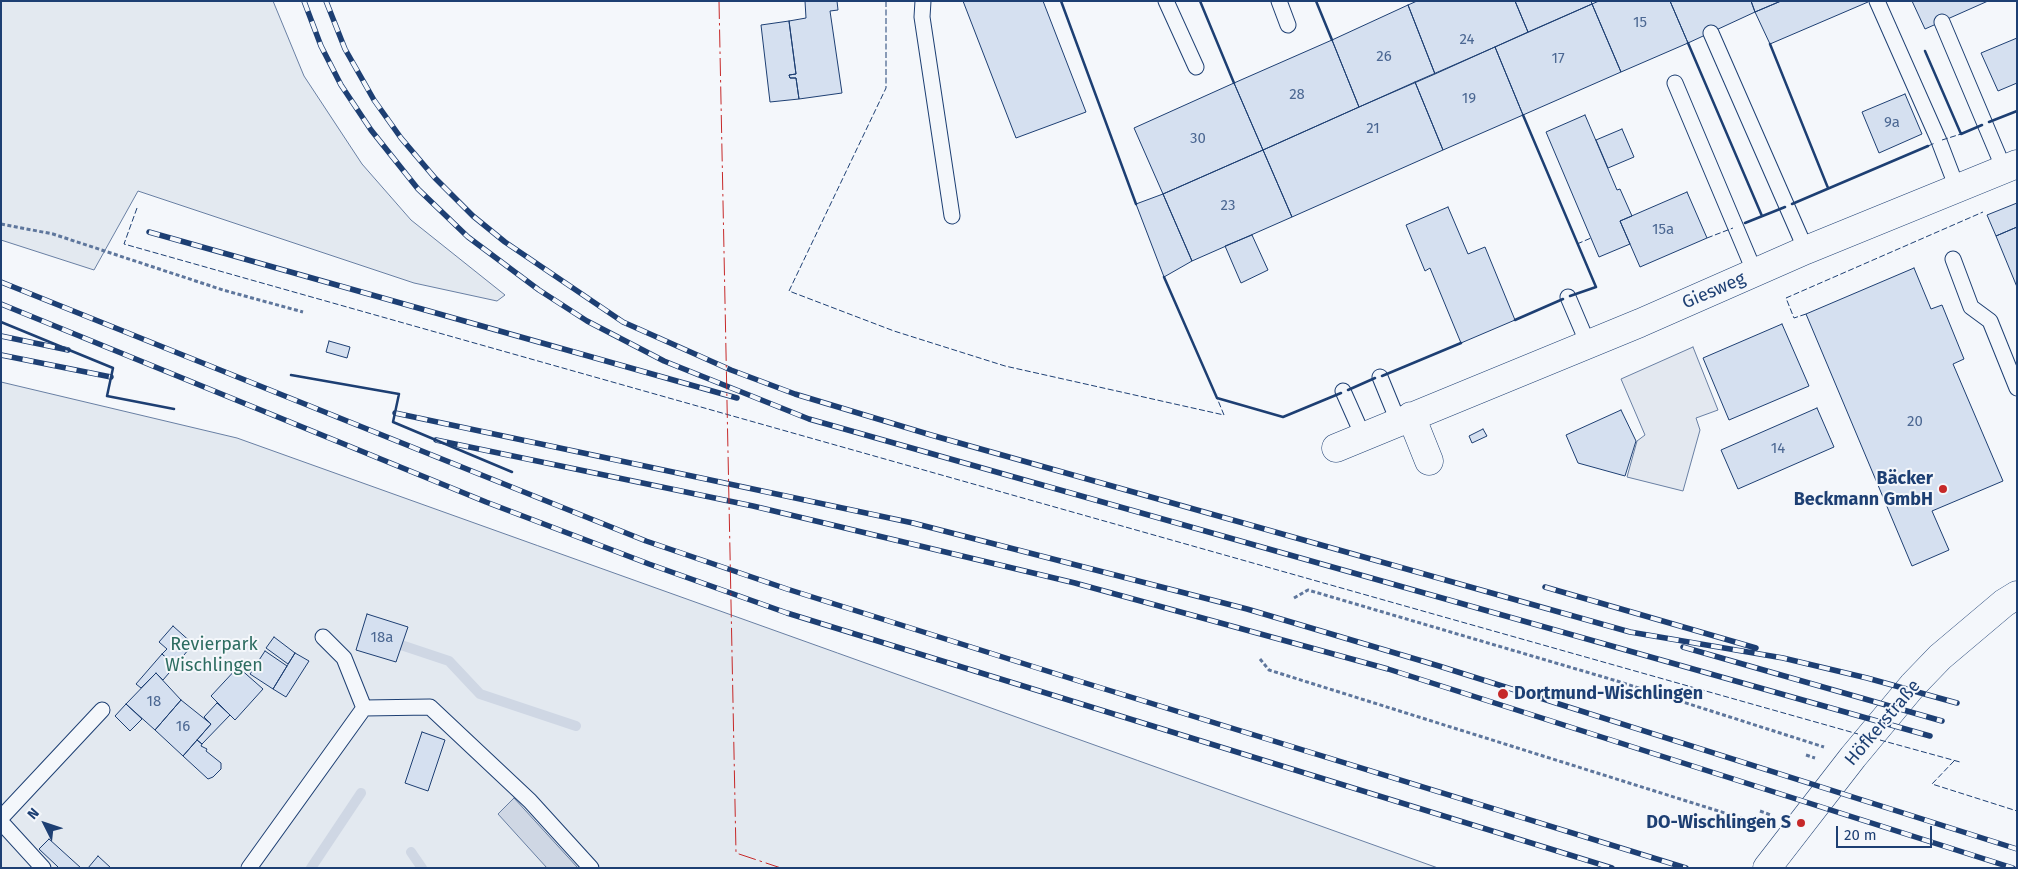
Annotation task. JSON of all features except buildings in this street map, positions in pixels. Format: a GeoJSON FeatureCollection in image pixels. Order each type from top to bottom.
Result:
{"type":"FeatureCollection","features":[{"type":"Feature","properties":{"kind":"street","name":"Giesweg"},"geometry":{"type":"LineString","coordinates":[[1336,448],[2010,166]]}},
{"type":"Feature","properties":{"kind":"street"},"geometry":{"type":"LineString","coordinates":[[1405,419],[1429,462]]}},
{"type":"Feature","properties":{"kind":"street","name":"Höfkerstraße"},"geometry":{"type":"LineString","coordinates":[[1767,868],[1850,761],[1913,685],[1940,657],[2004,603],[2017,595]]}},
{"type":"Feature","properties":{"kind":"lane"},"geometry":{"type":"LineString","coordinates":[[923,1],[922,17],[952,216]]}},
{"type":"Feature","properties":{"kind":"lane"},"geometry":{"type":"LineString","coordinates":[[1166,1],[1196,67]]}},
{"type":"Feature","properties":{"kind":"lane"},"geometry":{"type":"LineString","coordinates":[[1279,1],[1288,25]]}},
{"type":"Feature","properties":{"kind":"lane"},"geometry":{"type":"LineString","coordinates":[[1877,1],[1939,141],[1957,188]]}},
{"type":"Feature","properties":{"kind":"lane"},"geometry":{"type":"LineString","coordinates":[[1942,22],[2010,166]]}},
{"type":"Feature","properties":{"kind":"lane"},"geometry":{"type":"LineString","coordinates":[[1711,33],[1806,250]]}},
{"type":"Feature","properties":{"kind":"lane"},"geometry":{"type":"LineString","coordinates":[[1675,82],[1755,273]]}},
{"type":"Feature","properties":{"kind":"lane"},"geometry":{"type":"LineString","coordinates":[[1953,259],[1971,307],[1990,320],[2017,388]]}},
{"type":"Feature","properties":{"kind":"lane"},"geometry":{"type":"LineString","coordinates":[[1568,297],[1588,344]]}},
{"type":"Feature","properties":{"kind":"lane"},"geometry":{"type":"LineString","coordinates":[[1380,377],[1405,419]]}},
{"type":"Feature","properties":{"kind":"lane"},"geometry":{"type":"LineString","coordinates":[[1344,392],[1363,436]]}},
{"type":"Feature","properties":{"kind":"lane"},"geometry":{"type":"LineString","coordinates":[[323,637],[344,658],[364,708]]}},
{"type":"Feature","properties":{"kind":"lane"},"geometry":{"type":"LineString","coordinates":[[364,708],[430,707],[530,801],[591,868]]}},
{"type":"Feature","properties":{"kind":"lane"},"geometry":{"type":"LineString","coordinates":[[249,868],[364,708]]}},
{"type":"Feature","properties":{"kind":"lane"},"geometry":{"type":"LineString","coordinates":[[1,818],[102,710]]}},
{"type":"Feature","properties":{"kind":"lane"},"geometry":{"type":"LineString","coordinates":[[1,822],[43,868]]}},
{"type":"Feature","properties":{"kind":"path"},"geometry":{"type":"LineString","coordinates":[[1,224],[53,234],[224,290],[303,312]]}},
{"type":"Feature","properties":{"kind":"path"},"geometry":{"type":"LineString","coordinates":[[1294,598],[1308,590],[1608,678],[1834,750]]}},
{"type":"Feature","properties":{"kind":"path"},"geometry":{"type":"LineString","coordinates":[[1260,659],[1270,670],[1764,826]]}},
{"type":"Feature","properties":{"kind":"green space"},"geometry":{"type":"Polygon","coordinates":[[[1,1],[273,1],[304,76],[362,164],[411,220],[505,295],[497,301],[414,283],[138,191],[94,270],[1,240],[1,1]]]}},
{"type":"Feature","properties":{"kind":"green space","name":"Revierpark Wischlingen"},"geometry":{"type":"Polygon","coordinates":[[[1,382],[237,438],[1438,868],[1,868],[1,382]]]}},
{"type":"Feature","properties":{"kind":"shaded area"},"geometry":{"type":"Polygon","coordinates":[[[1693,347],[1718,410],[1696,418],[1700,430],[1683,491],[1627,477],[1637,441],[1645,435],[1621,379],[1693,347]]]}},
{"type":"Feature","properties":{"kind":"shaded area"},"geometry":{"type":"Polygon","coordinates":[[[514,798],[578,868],[547,868],[498,814],[514,798]]]}},
{"type":"Feature","properties":{"kind":"waterway"},"geometry":{"type":"LineString","coordinates":[[401,645],[449,661],[480,694],[576,726]]}},
{"type":"Feature","properties":{"kind":"waterway"},"geometry":{"type":"LineString","coordinates":[[311,868],[361,793]]}},
{"type":"Feature","properties":{"kind":"waterway"},"geometry":{"type":"LineString","coordinates":[[411,852],[422,868]]}},
{"type":"Feature","properties":{"kind":"railway"},"geometry":{"type":"LineString","coordinates":[[304,1],[321,46],[341,85],[371,130],[418,189],[468,237],[539,290],[587,321],[664,361],[809,419],[1930,736]]}},
{"type":"Feature","properties":{"kind":"railway"},"geometry":{"type":"LineString","coordinates":[[326,1],[345,49],[374,100],[401,138],[435,178],[473,216],[505,242],[623,322],[731,370],[795,394],[931,435],[1630,632],[1783,658],[1867,678],[1957,703]]}},
{"type":"Feature","properties":{"kind":"railway"},"geometry":{"type":"LineString","coordinates":[[149,232],[737,398]]}},
{"type":"Feature","properties":{"kind":"railway"},"geometry":{"type":"LineString","coordinates":[[1,282],[646,541],[787,589],[1082,682],[1686,868]]}},
{"type":"Feature","properties":{"kind":"railway"},"geometry":{"type":"LineString","coordinates":[[1,304],[486,502],[649,564],[787,613],[1612,868]]}},
{"type":"Feature","properties":{"kind":"railway"},"geometry":{"type":"LineString","coordinates":[[1,336],[68,350]]}},
{"type":"Feature","properties":{"kind":"railway"},"geometry":{"type":"LineString","coordinates":[[1,355],[111,377]]}},
{"type":"Feature","properties":{"kind":"railway"},"geometry":{"type":"LineString","coordinates":[[395,413],[913,523],[1247,609],[1439,666],[2017,849]]}},
{"type":"Feature","properties":{"kind":"railway"},"geometry":{"type":"LineString","coordinates":[[436,440],[753,506],[1075,583],[1388,669],[2013,868]]}},
{"type":"Feature","properties":{"kind":"railway"},"geometry":{"type":"LineString","coordinates":[[1545,587],[1756,648]]}},
{"type":"Feature","properties":{"kind":"railway"},"geometry":{"type":"LineString","coordinates":[[1683,647],[1942,721]]}},
{"type":"Feature","properties":{"kind":"fence"},"geometry":{"type":"LineString","coordinates":[[886,1],[886,88],[789,291],[894,331],[1005,366],[1224,415],[1217,398]]}},
{"type":"Feature","properties":{"kind":"fence"},"geometry":{"type":"LineString","coordinates":[[1942,140],[1961,134]]}},
{"type":"Feature","properties":{"kind":"fence"},"geometry":{"type":"LineString","coordinates":[[1928,146],[1935,143]]}},
{"type":"Feature","properties":{"kind":"fence"},"geometry":{"type":"LineString","coordinates":[[137,208],[124,244],[1858,734]]}},
{"type":"Feature","properties":{"kind":"fence"},"geometry":{"type":"LineString","coordinates":[[1806,314],[1794,318],[1786,298],[1983,212]]}},
{"type":"Feature","properties":{"kind":"fence"},"geometry":{"type":"LineString","coordinates":[[1707,238],[1733,228]]}},
{"type":"Feature","properties":{"kind":"fence"},"geometry":{"type":"LineString","coordinates":[[1577,244],[1591,238]]}},
{"type":"Feature","properties":{"kind":"fence"},"geometry":{"type":"LineString","coordinates":[[1880,740],[1960,762]]}},
{"type":"Feature","properties":{"kind":"fence"},"geometry":{"type":"LineString","coordinates":[[1954,761],[1932,784],[2017,811]]}},
{"type":"Feature","properties":{"kind":"wall"},"geometry":{"type":"LineString","coordinates":[[1061,1],[1136,204]]}},
{"type":"Feature","properties":{"kind":"wall"},"geometry":{"type":"LineString","coordinates":[[1200,1],[1234,83]]}},
{"type":"Feature","properties":{"kind":"wall"},"geometry":{"type":"LineString","coordinates":[[1316,1],[1332,40]]}},
{"type":"Feature","properties":{"kind":"wall"},"geometry":{"type":"LineString","coordinates":[[1688,43],[1762,216]]}},
{"type":"Feature","properties":{"kind":"wall"},"geometry":{"type":"LineString","coordinates":[[1770,44],[1828,188]]}},
{"type":"Feature","properties":{"kind":"wall"},"geometry":{"type":"LineString","coordinates":[[1925,51],[1961,134],[1982,125]]}},
{"type":"Feature","properties":{"kind":"wall"},"geometry":{"type":"LineString","coordinates":[[1989,122],[2017,111]]}},
{"type":"Feature","properties":{"kind":"wall"},"geometry":{"type":"LineString","coordinates":[[1523,115],[1596,287],[1570,296]]}},
{"type":"Feature","properties":{"kind":"wall"},"geometry":{"type":"LineString","coordinates":[[1792,204],[1928,146]]}},
{"type":"Feature","properties":{"kind":"wall"},"geometry":{"type":"LineString","coordinates":[[1745,223],[1785,207]]}},
{"type":"Feature","properties":{"kind":"wall"},"geometry":{"type":"LineString","coordinates":[[1164,277],[1217,398],[1283,417],[1341,393]]}},
{"type":"Feature","properties":{"kind":"wall"},"geometry":{"type":"LineString","coordinates":[[1515,320],[1563,299]]}},
{"type":"Feature","properties":{"kind":"wall"},"geometry":{"type":"LineString","coordinates":[[1,322],[113,368],[107,396],[174,409]]}},
{"type":"Feature","properties":{"kind":"wall"},"geometry":{"type":"LineString","coordinates":[[1382,376],[1461,343]]}},
{"type":"Feature","properties":{"kind":"wall"},"geometry":{"type":"LineString","coordinates":[[291,375],[399,394],[393,422],[512,472]]}},
{"type":"Feature","properties":{"kind":"wall"},"geometry":{"type":"LineString","coordinates":[[1348,390],[1375,378]]}},
{"type":"Feature","properties":{"kind":"power"},"geometry":{"type":"LineString","coordinates":[[719,1],[736,853],[781,868]]}},
{"type":"Feature","properties":{"kind":"place","name":"Bäcker Beckmann GmbH"},"geometry":{"type":"Point","coordinates":[1943,489]}},
{"type":"Feature","properties":{"kind":"place","name":"Dortmund-Wischlingen"},"geometry":{"type":"Point","coordinates":[1503,694]}},
{"type":"Feature","properties":{"kind":"place","name":"DO-Wischlingen S"},"geometry":{"type":"Point","coordinates":[1801,823]}}]}
